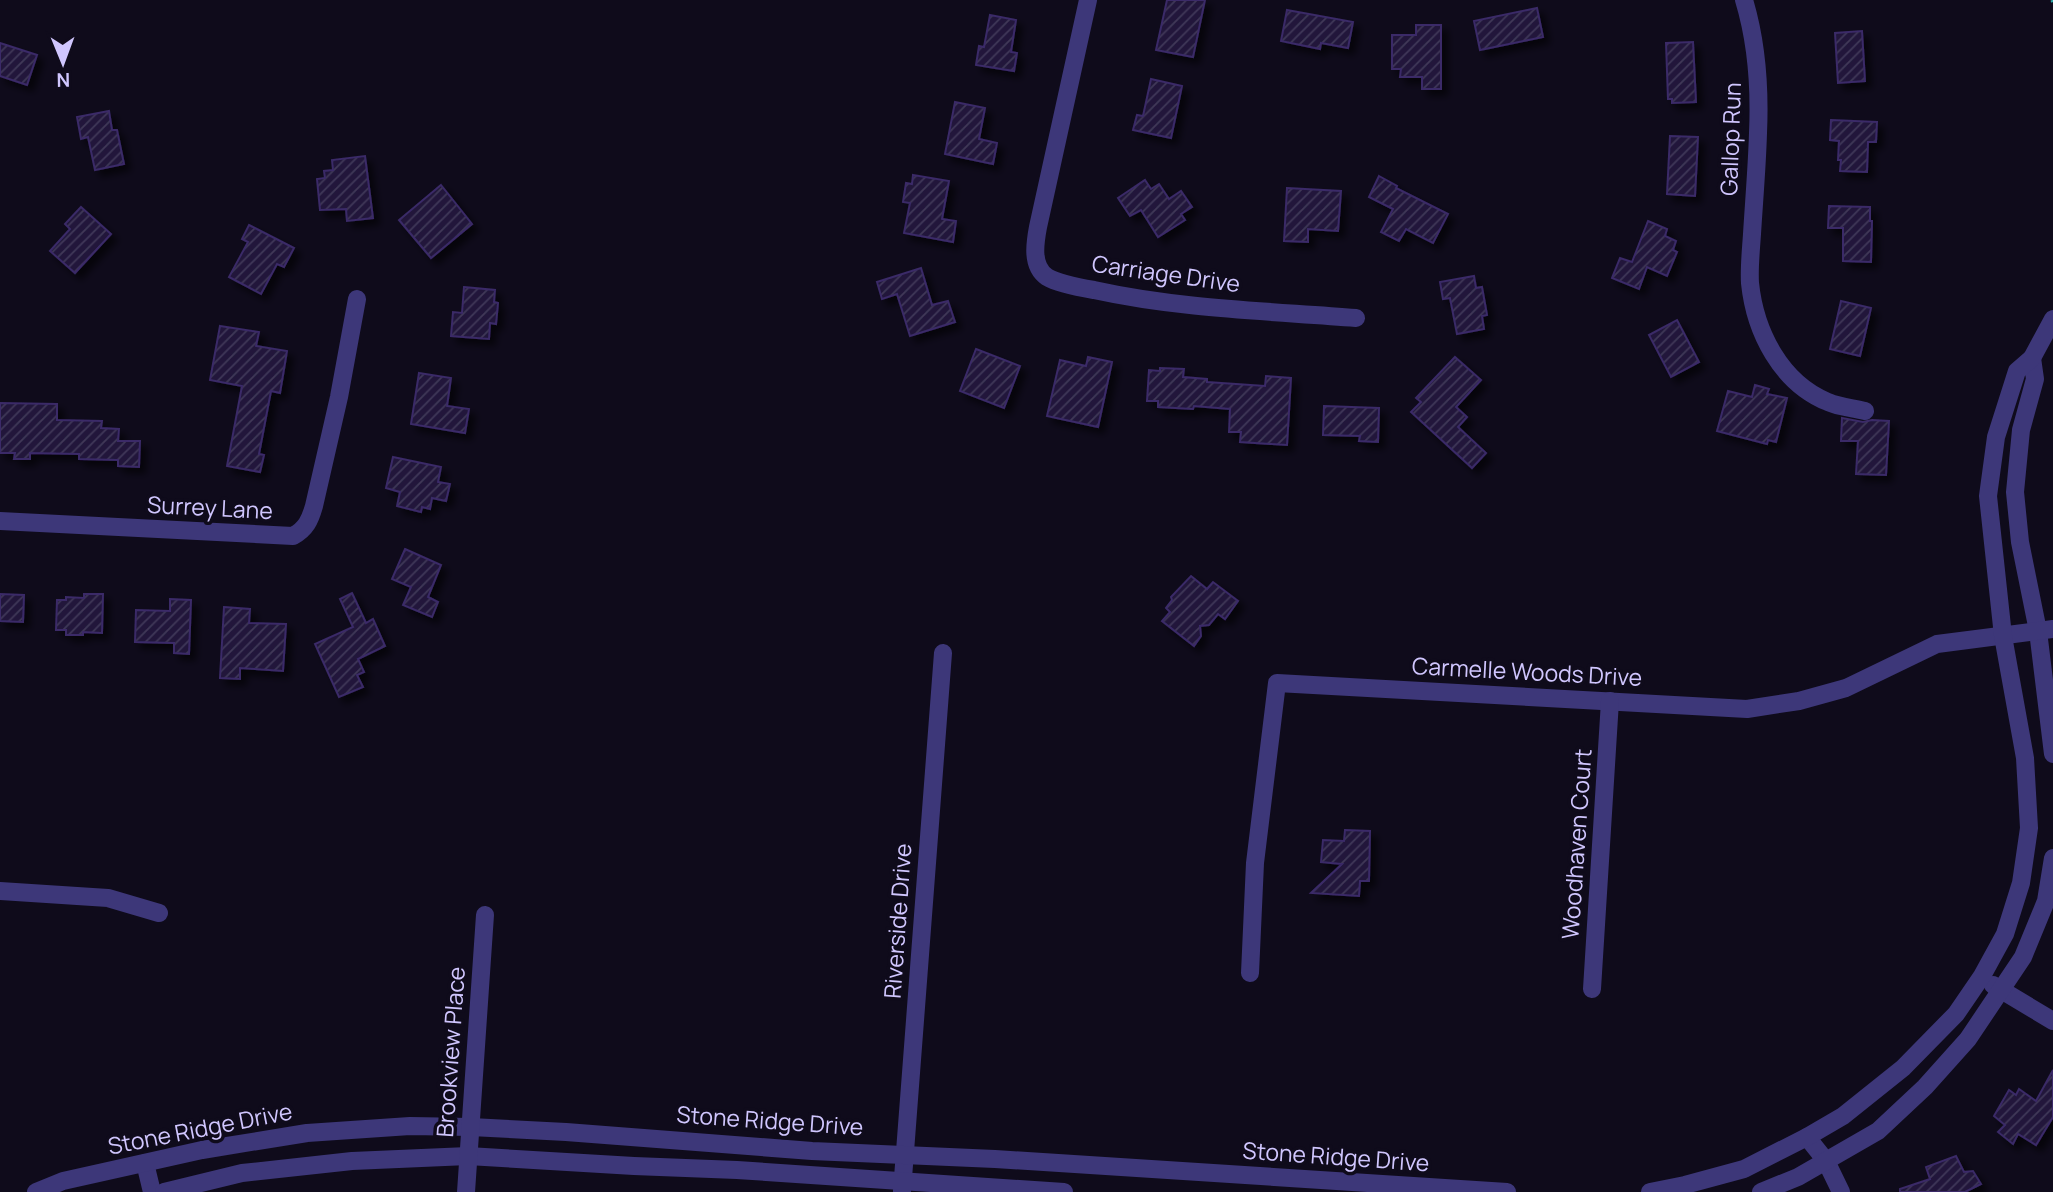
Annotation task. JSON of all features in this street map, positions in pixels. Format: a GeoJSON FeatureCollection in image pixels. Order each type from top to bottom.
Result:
{"type":"FeatureCollection","features":[{"type":"Feature","properties":{"kind":"street","name":"Carriage Drive"},"geometry":{"type":"LineString","coordinates":[[1088,0],[1036,234],[1035,256],[1039,269],[1048,278],[1128,298],[1356,318]]}},
{"type":"Feature","properties":{"kind":"street","name":"Gallop Run"},"geometry":{"type":"LineString","coordinates":[[1744,0],[1755,45],[1758,74],[1758,131],[1750,281],[1755,309],[1765,339],[1780,366],[1799,385],[1832,404],[1865,411]]}},
{"type":"Feature","properties":{"kind":"street","name":"Surrey Lane"},"geometry":{"type":"LineString","coordinates":[[0,522],[293,537],[303,530],[310,520],[314,506],[339,397],[357,299]]}},
{"type":"Feature","properties":{"kind":"street"},"geometry":{"type":"LineString","coordinates":[[1650,1192],[1744,1169],[1843,1116],[1903,1068],[1956,1014],[1982,976],[2005,934],[2016,902],[2029,828],[2025,758],[2003,636],[1988,496],[1996,437],[2017,371],[2032,358],[2053,319]]}},
{"type":"Feature","properties":{"kind":"street"},"geometry":{"type":"LineString","coordinates":[[2032,358],[2035,379],[2021,430],[2015,492],[2020,542],[2045,630],[2053,754]]}},
{"type":"Feature","properties":{"kind":"street","name":"Carmelle Woods Drive"},"geometry":{"type":"LineString","coordinates":[[1250,973],[1255,863],[1277,683],[1747,709],[1799,701],[1846,688],[1937,644],[2045,630]]}},
{"type":"Feature","properties":{"kind":"street","name":"Riverside Drive"},"geometry":{"type":"LineString","coordinates":[[903,1186],[943,653]]}},
{"type":"Feature","properties":{"kind":"street","name":"Woodhaven Court"},"geometry":{"type":"LineString","coordinates":[[1592,989],[1610,701]]}},
{"type":"Feature","properties":{"kind":"street"},"geometry":{"type":"LineString","coordinates":[[1761,1192],[1798,1177],[1878,1131],[1925,1087],[1968,1039],[2023,957],[2046,901],[2053,858]]}},
{"type":"Feature","properties":{"kind":"street"},"geometry":{"type":"LineString","coordinates":[[0,891],[108,898],[159,912]]}},
{"type":"Feature","properties":{"kind":"street","name":"Brookview Place"},"geometry":{"type":"LineString","coordinates":[[466,1192],[485,915]]}},
{"type":"Feature","properties":{"kind":"street"},"geometry":{"type":"LineString","coordinates":[[1982,976],[2001,991],[2053,1021]]}},
{"type":"Feature","properties":{"kind":"street","name":"Stone Ridge Drive"},"geometry":{"type":"LineString","coordinates":[[36,1192],[63,1181],[202,1150],[307,1133],[410,1126],[471,1127],[812,1151],[905,1154],[1241,1184],[1507,1192]]}},
{"type":"Feature","properties":{"kind":"street"},"geometry":{"type":"LineString","coordinates":[[1807,1137],[1826,1161],[1841,1192]]}},
{"type":"Feature","properties":{"kind":"street"},"geometry":{"type":"LineString","coordinates":[[164,1192],[242,1173],[352,1161],[468,1156],[903,1186],[1064,1192]]}},
{"type":"Feature","properties":{"kind":"street"},"geometry":{"type":"LineString","coordinates":[[145,1163],[152,1192]]}},
{"type":"Feature","properties":{"kind":"building"},"geometry":{"type":"Polygon","coordinates":[[[1167,0],[1205,0],[1193,57],[1156,50],[1167,0]]]}},
{"type":"Feature","properties":{"kind":"building"},"geometry":{"type":"Polygon","coordinates":[[[1537,8],[1543,37],[1480,50],[1474,21],[1537,8]]]}},
{"type":"Feature","properties":{"kind":"building"},"geometry":{"type":"Polygon","coordinates":[[[1287,10],[1353,22],[1348,48],[1321,43],[1320,49],[1281,41],[1287,10]]]}},
{"type":"Feature","properties":{"kind":"building"},"geometry":{"type":"Polygon","coordinates":[[[990,15],[1016,20],[1011,52],[1017,53],[1014,71],[976,65],[979,46],[984,47],[990,15]]]}},
{"type":"Feature","properties":{"kind":"building"},"geometry":{"type":"Polygon","coordinates":[[[1416,25],[1441,25],[1441,89],[1422,89],[1422,77],[1400,77],[1401,69],[1392,69],[1392,35],[1416,35],[1416,25]]]}},
{"type":"Feature","properties":{"kind":"building"},"geometry":{"type":"Polygon","coordinates":[[[1862,31],[1865,81],[1838,83],[1835,33],[1862,31]]]}},
{"type":"Feature","properties":{"kind":"building"},"geometry":{"type":"Polygon","coordinates":[[[1693,42],[1696,102],[1672,103],[1672,99],[1668,99],[1666,43],[1693,42]]]}},
{"type":"Feature","properties":{"kind":"building"},"geometry":{"type":"Polygon","coordinates":[[[0,43],[37,55],[27,85],[0,76],[0,43]]]}},
{"type":"Feature","properties":{"kind":"building"},"geometry":{"type":"Polygon","coordinates":[[[1151,79],[1182,86],[1171,138],[1133,130],[1137,115],[1143,116],[1151,79]]]}},
{"type":"Feature","properties":{"kind":"building"},"geometry":{"type":"Polygon","coordinates":[[[955,102],[985,108],[979,139],[997,143],[993,164],[945,154],[955,102]]]}},
{"type":"Feature","properties":{"kind":"building"},"geometry":{"type":"Polygon","coordinates":[[[109,111],[112,130],[117,130],[124,164],[95,170],[88,137],[81,139],[77,117],[109,111]]]}},
{"type":"Feature","properties":{"kind":"building"},"geometry":{"type":"Polygon","coordinates":[[[1831,120],[1877,122],[1876,142],[1868,142],[1867,172],[1840,171],[1839,141],[1830,140],[1831,120]]]}},
{"type":"Feature","properties":{"kind":"building"},"geometry":{"type":"Polygon","coordinates":[[[1670,136],[1698,137],[1695,196],[1667,194],[1670,136]]]}},
{"type":"Feature","properties":{"kind":"building"},"geometry":{"type":"Polygon","coordinates":[[[365,156],[373,218],[347,221],[346,209],[320,210],[317,179],[325,178],[324,171],[333,170],[332,160],[365,156]]]}},
{"type":"Feature","properties":{"kind":"building"},"geometry":{"type":"Polygon","coordinates":[[[913,175],[949,181],[942,219],[956,221],[953,242],[904,233],[910,203],[903,202],[906,183],[912,184],[913,175]]]}},
{"type":"Feature","properties":{"kind":"building"},"geometry":{"type":"Polygon","coordinates":[[[1379,176],[1397,186],[1396,188],[1448,214],[1433,243],[1406,229],[1399,241],[1381,232],[1393,209],[1369,197],[1379,176]]]}},
{"type":"Feature","properties":{"kind":"building"},"geometry":{"type":"Polygon","coordinates":[[[1145,180],[1151,189],[1159,184],[1169,199],[1181,191],[1192,207],[1181,214],[1185,220],[1158,237],[1141,210],[1130,216],[1118,198],[1145,180]]]}},
{"type":"Feature","properties":{"kind":"building"},"geometry":{"type":"Polygon","coordinates":[[[441,185],[472,224],[431,258],[399,220],[441,185]]]}},
{"type":"Feature","properties":{"kind":"building"},"geometry":{"type":"Polygon","coordinates":[[[1287,188],[1341,191],[1338,231],[1308,229],[1308,242],[1284,241],[1287,188]]]}},
{"type":"Feature","properties":{"kind":"building"},"geometry":{"type":"Polygon","coordinates":[[[1829,206],[1870,207],[1871,262],[1843,261],[1843,228],[1828,228],[1829,206]]]}},
{"type":"Feature","properties":{"kind":"building"},"geometry":{"type":"Polygon","coordinates":[[[81,207],[111,234],[75,273],[50,251],[70,229],[65,224],[81,207]]]}},
{"type":"Feature","properties":{"kind":"building"},"geometry":{"type":"Polygon","coordinates":[[[1648,221],[1667,229],[1665,236],[1676,241],[1673,250],[1677,252],[1667,276],[1647,267],[1639,289],[1612,278],[1620,258],[1632,262],[1648,221]]]}},
{"type":"Feature","properties":{"kind":"building"},"geometry":{"type":"Polygon","coordinates":[[[249,225],[294,248],[284,267],[277,264],[261,294],[229,277],[248,242],[242,239],[249,225]]]}},
{"type":"Feature","properties":{"kind":"building"},"geometry":{"type":"Polygon","coordinates":[[[921,268],[932,305],[948,301],[955,322],[910,336],[897,294],[882,299],[877,282],[921,268]]]}},
{"type":"Feature","properties":{"kind":"building"},"geometry":{"type":"Polygon","coordinates":[[[1474,276],[1476,288],[1482,287],[1487,315],[1482,316],[1484,329],[1457,334],[1450,298],[1443,299],[1440,282],[1474,276]]]}},
{"type":"Feature","properties":{"kind":"building"},"geometry":{"type":"Polygon","coordinates":[[[464,287],[495,290],[494,302],[498,303],[496,324],[490,323],[489,339],[451,336],[453,312],[462,313],[464,287]]]}},
{"type":"Feature","properties":{"kind":"building"},"geometry":{"type":"Polygon","coordinates":[[[1841,301],[1871,308],[1860,356],[1830,349],[1841,301]]]}},
{"type":"Feature","properties":{"kind":"building"},"geometry":{"type":"Polygon","coordinates":[[[1677,320],[1699,362],[1671,377],[1649,335],[1677,320]]]}},
{"type":"Feature","properties":{"kind":"building"},"geometry":{"type":"Polygon","coordinates":[[[220,326],[259,332],[256,346],[287,351],[280,393],[271,391],[259,454],[264,455],[260,472],[227,466],[242,386],[210,380],[220,326]]]}},
{"type":"Feature","properties":{"kind":"building"},"geometry":{"type":"Polygon","coordinates":[[[976,349],[1020,366],[1004,408],[960,391],[976,349]]]}},
{"type":"Feature","properties":{"kind":"building"},"geometry":{"type":"Polygon","coordinates":[[[1088,357],[1112,362],[1098,427],[1047,416],[1060,360],[1086,366],[1088,357]]]}},
{"type":"Feature","properties":{"kind":"building"},"geometry":{"type":"Polygon","coordinates":[[[1455,357],[1481,380],[1456,407],[1467,417],[1458,427],[1486,453],[1472,468],[1411,412],[1421,402],[1416,398],[1455,357]]]}},
{"type":"Feature","properties":{"kind":"building"},"geometry":{"type":"Polygon","coordinates":[[[1160,368],[1184,369],[1183,377],[1207,379],[1207,382],[1265,386],[1266,376],[1291,378],[1287,445],[1240,442],[1241,432],[1229,432],[1230,409],[1158,407],[1158,401],[1147,401],[1149,370],[1160,371],[1160,368]]]}},
{"type":"Feature","properties":{"kind":"building"},"geometry":{"type":"Polygon","coordinates":[[[419,373],[451,378],[447,406],[469,409],[465,433],[411,424],[419,373]]]}},
{"type":"Feature","properties":{"kind":"building"},"geometry":{"type":"Polygon","coordinates":[[[1755,385],[1769,389],[1767,394],[1787,398],[1776,442],[1768,440],[1767,444],[1717,431],[1728,391],[1752,397],[1755,385]]]}},
{"type":"Feature","properties":{"kind":"building"},"geometry":{"type":"Polygon","coordinates":[[[0,403],[57,404],[57,420],[102,421],[101,428],[119,429],[118,441],[140,441],[139,467],[118,466],[118,460],[79,459],[79,454],[30,453],[30,459],[14,459],[15,453],[0,453],[0,403]]]}},
{"type":"Feature","properties":{"kind":"building"},"geometry":{"type":"Polygon","coordinates":[[[1324,406],[1379,408],[1378,442],[1359,441],[1360,436],[1323,435],[1324,406]]]}},
{"type":"Feature","properties":{"kind":"building"},"geometry":{"type":"Polygon","coordinates":[[[1842,418],[1863,422],[1889,421],[1886,475],[1856,474],[1858,441],[1841,441],[1842,418]]]}},
{"type":"Feature","properties":{"kind":"building"},"geometry":{"type":"Polygon","coordinates":[[[393,457],[441,467],[438,482],[450,484],[446,501],[432,498],[430,509],[422,507],[421,512],[397,506],[400,492],[386,488],[393,457]]]}},
{"type":"Feature","properties":{"kind":"building"},"geometry":{"type":"Polygon","coordinates":[[[405,549],[441,565],[428,597],[438,602],[432,617],[403,605],[411,587],[392,579],[405,549]]]}},
{"type":"Feature","properties":{"kind":"building"},"geometry":{"type":"Polygon","coordinates":[[[1191,576],[1207,589],[1213,582],[1238,601],[1225,619],[1218,614],[1209,625],[1200,626],[1201,636],[1194,646],[1162,621],[1170,612],[1166,608],[1172,600],[1171,597],[1191,576]]]}},
{"type":"Feature","properties":{"kind":"building"},"geometry":{"type":"Polygon","coordinates":[[[352,593],[366,623],[373,619],[385,646],[358,659],[364,672],[357,675],[363,687],[339,697],[315,644],[353,627],[340,599],[352,593]]]}},
{"type":"Feature","properties":{"kind":"building"},"geometry":{"type":"Polygon","coordinates":[[[0,594],[24,595],[23,622],[0,621],[0,594]]]}},
{"type":"Feature","properties":{"kind":"building"},"geometry":{"type":"Polygon","coordinates":[[[84,594],[103,594],[102,633],[66,635],[66,630],[56,630],[57,600],[66,600],[66,597],[84,598],[84,594]]]}},
{"type":"Feature","properties":{"kind":"building"},"geometry":{"type":"Polygon","coordinates":[[[170,599],[191,600],[189,654],[174,653],[174,643],[135,642],[136,610],[170,611],[170,599]]]}},
{"type":"Feature","properties":{"kind":"building"},"geometry":{"type":"Polygon","coordinates":[[[224,607],[250,609],[249,623],[286,624],[283,671],[240,668],[240,679],[220,678],[224,607]]]}},
{"type":"Feature","properties":{"kind":"building"},"geometry":{"type":"Polygon","coordinates":[[[1345,830],[1370,831],[1369,881],[1360,881],[1359,896],[1311,893],[1342,864],[1321,862],[1323,840],[1344,841],[1345,830]]]}},
{"type":"Feature","properties":{"kind":"building"},"geometry":{"type":"Polygon","coordinates":[[[2053,1070],[2053,1117],[2036,1145],[2018,1134],[2013,1144],[1998,1132],[2005,1125],[1994,1116],[2009,1090],[2016,1095],[2019,1089],[2036,1101],[2053,1070]]]}},
{"type":"Feature","properties":{"kind":"building"},"geometry":{"type":"Polygon","coordinates":[[[1956,1156],[1964,1172],[1973,1171],[1981,1184],[1965,1192],[1900,1192],[1900,1189],[1930,1179],[1926,1167],[1956,1156]]]}}]}
